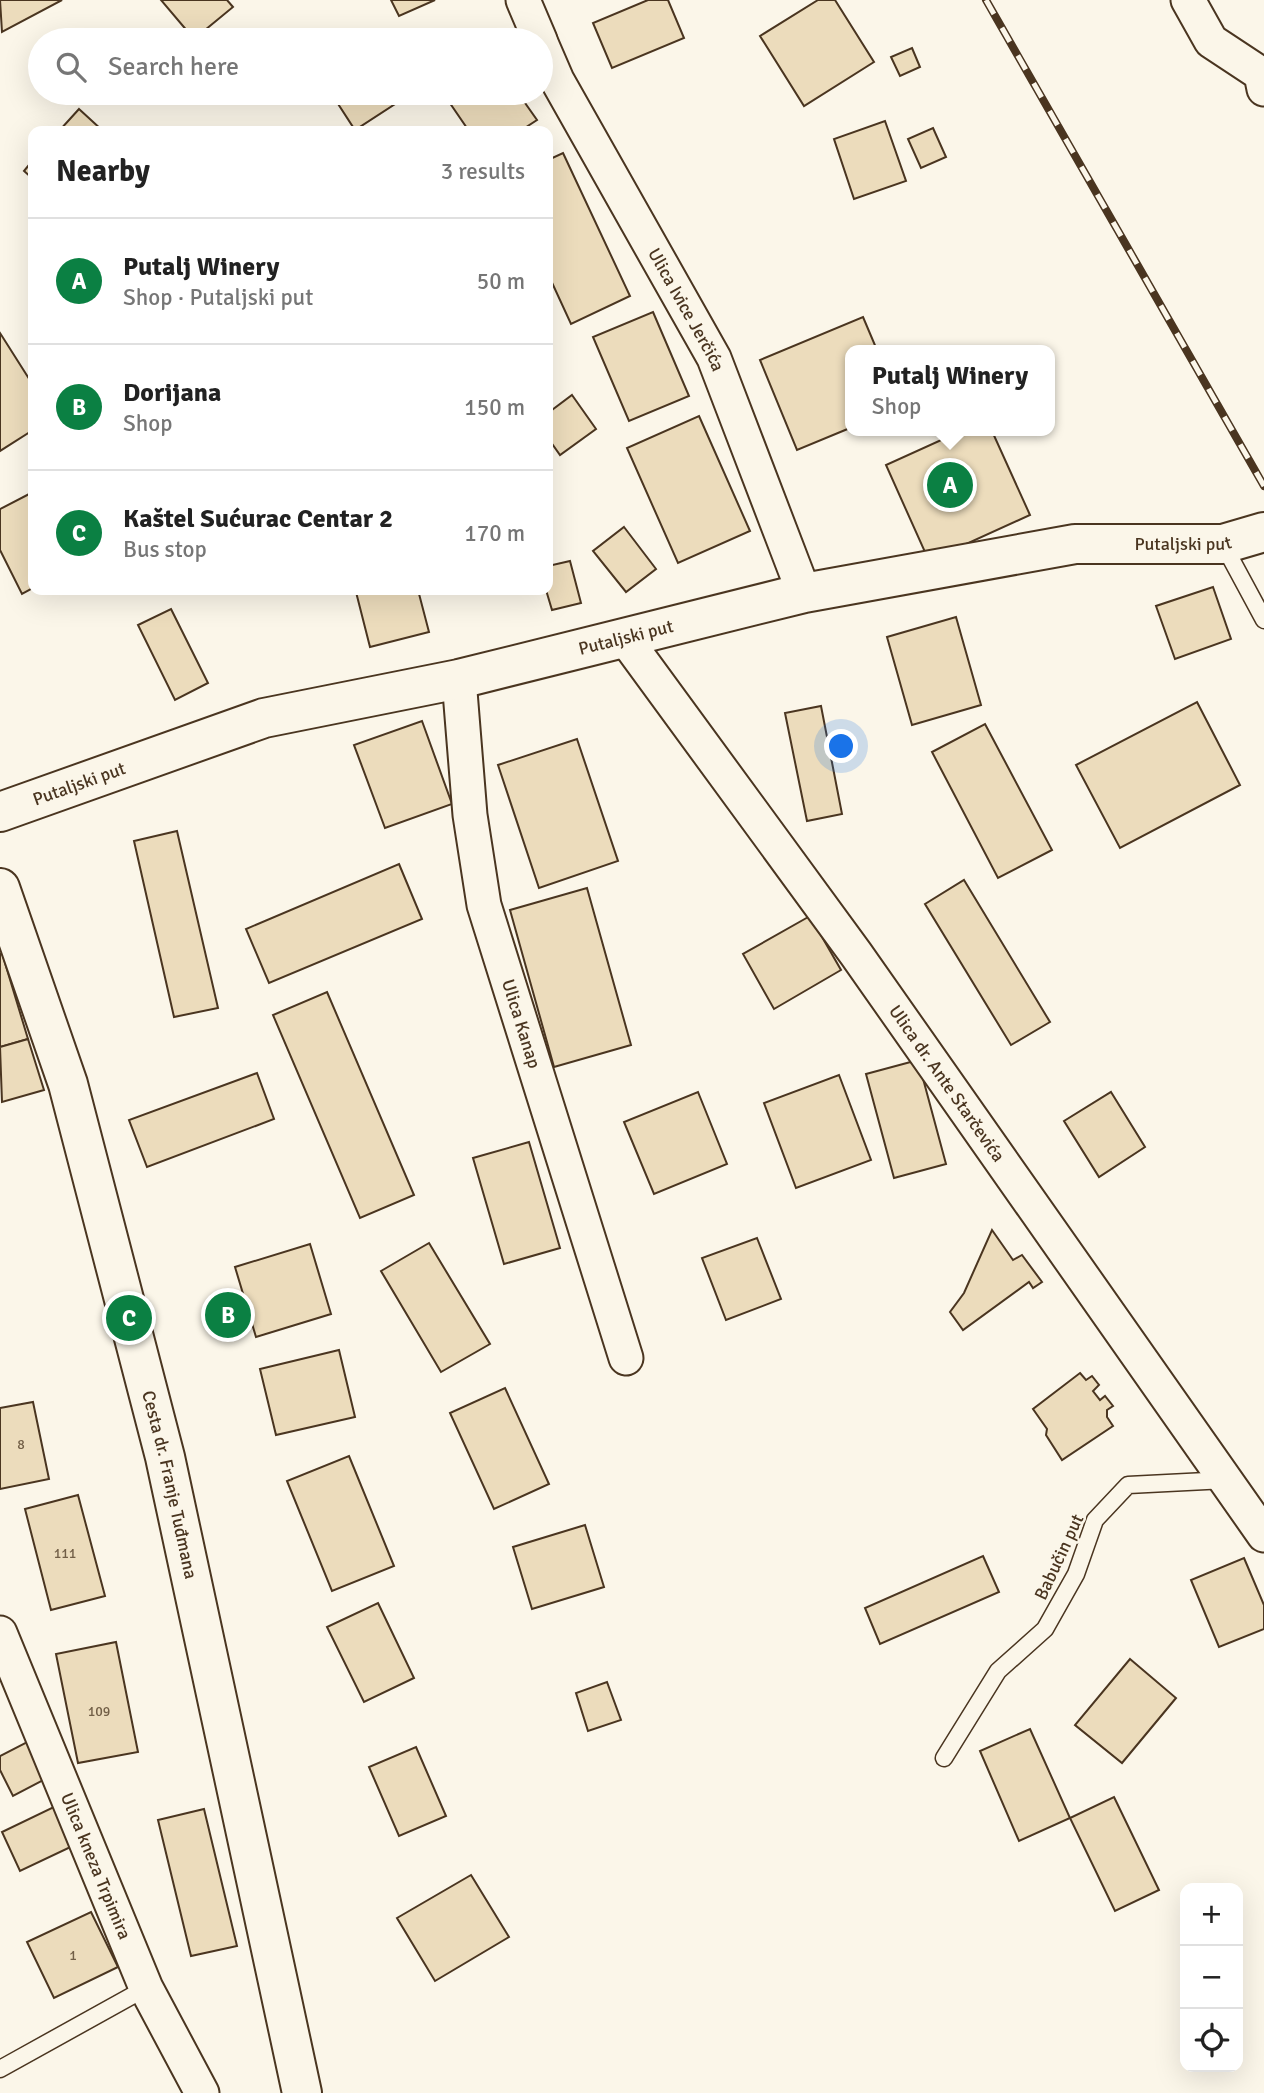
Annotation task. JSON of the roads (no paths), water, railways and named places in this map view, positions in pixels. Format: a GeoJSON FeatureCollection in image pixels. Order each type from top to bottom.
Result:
{"type":"FeatureCollection","features":[{"type":"Feature","properties":{"kind":"street","name":"Ulica Ivice Jerčića"},"geometry":{"type":"LineString","coordinates":[[523,0],[535,28]]}},
{"type":"Feature","properties":{"kind":"street"},"geometry":{"type":"LineString","coordinates":[[1188,0],[1211,41],[1263,77]]}},
{"type":"Feature","properties":{"kind":"street","name":"Ulica Ivice Jerčića"},"geometry":{"type":"LineString","coordinates":[[553,71],[714,358],[804,593]]}},
{"type":"Feature","properties":{"kind":"street","name":"Putaljski put"},"geometry":{"type":"LineString","coordinates":[[0,812],[264,718],[458,679],[804,593],[1075,544],[1223,544],[1264,532]]}},
{"type":"Feature","properties":{"kind":"street","name":"Ulica dr. Ante Starčevića"},"geometry":{"type":"LineString","coordinates":[[624,637],[856,954],[1264,1535]]}},
{"type":"Feature","properties":{"kind":"street","name":"Ulica Kanap"},"geometry":{"type":"LineString","coordinates":[[458,679],[470,815],[484,905],[626,1358]]}},
{"type":"Feature","properties":{"kind":"street","name":"Cesta dr. Franje Tuđmana"},"geometry":{"type":"LineString","coordinates":[[0,888],[68,1084],[165,1457],[302,2093]]}},
{"type":"Feature","properties":{"kind":"street","name":"Ulica kneza Trpimira"},"geometry":{"type":"LineString","coordinates":[[0,1633],[146,1988],[202,2093]]}},
{"type":"Feature","properties":{"kind":"lane"},"geometry":{"type":"LineString","coordinates":[[1223,544],[1264,620]]}},
{"type":"Feature","properties":{"kind":"lane","name":"Babučin put"},"geometry":{"type":"LineString","coordinates":[[944,1758],[998,1671],[1045,1629],[1076,1574],[1095,1520],[1128,1485],[1226,1480]]}},
{"type":"Feature","properties":{"kind":"lane"},"geometry":{"type":"LineString","coordinates":[[0,2070],[146,1988]]}},
{"type":"Feature","properties":{"kind":"railway"},"geometry":{"type":"LineString","coordinates":[[986,0],[1264,486]]}},
{"type":"Feature","properties":{"kind":"place","name":"Putalj Winery"},"geometry":{"type":"Point","coordinates":[950,485]}},
{"type":"Feature","properties":{"kind":"place","name":"Dorijana"},"geometry":{"type":"Point","coordinates":[228,1315]}},
{"type":"Feature","properties":{"kind":"place","name":"Kaštel Sućurac Centar 2"},"geometry":{"type":"Point","coordinates":[129,1318]}}]}
